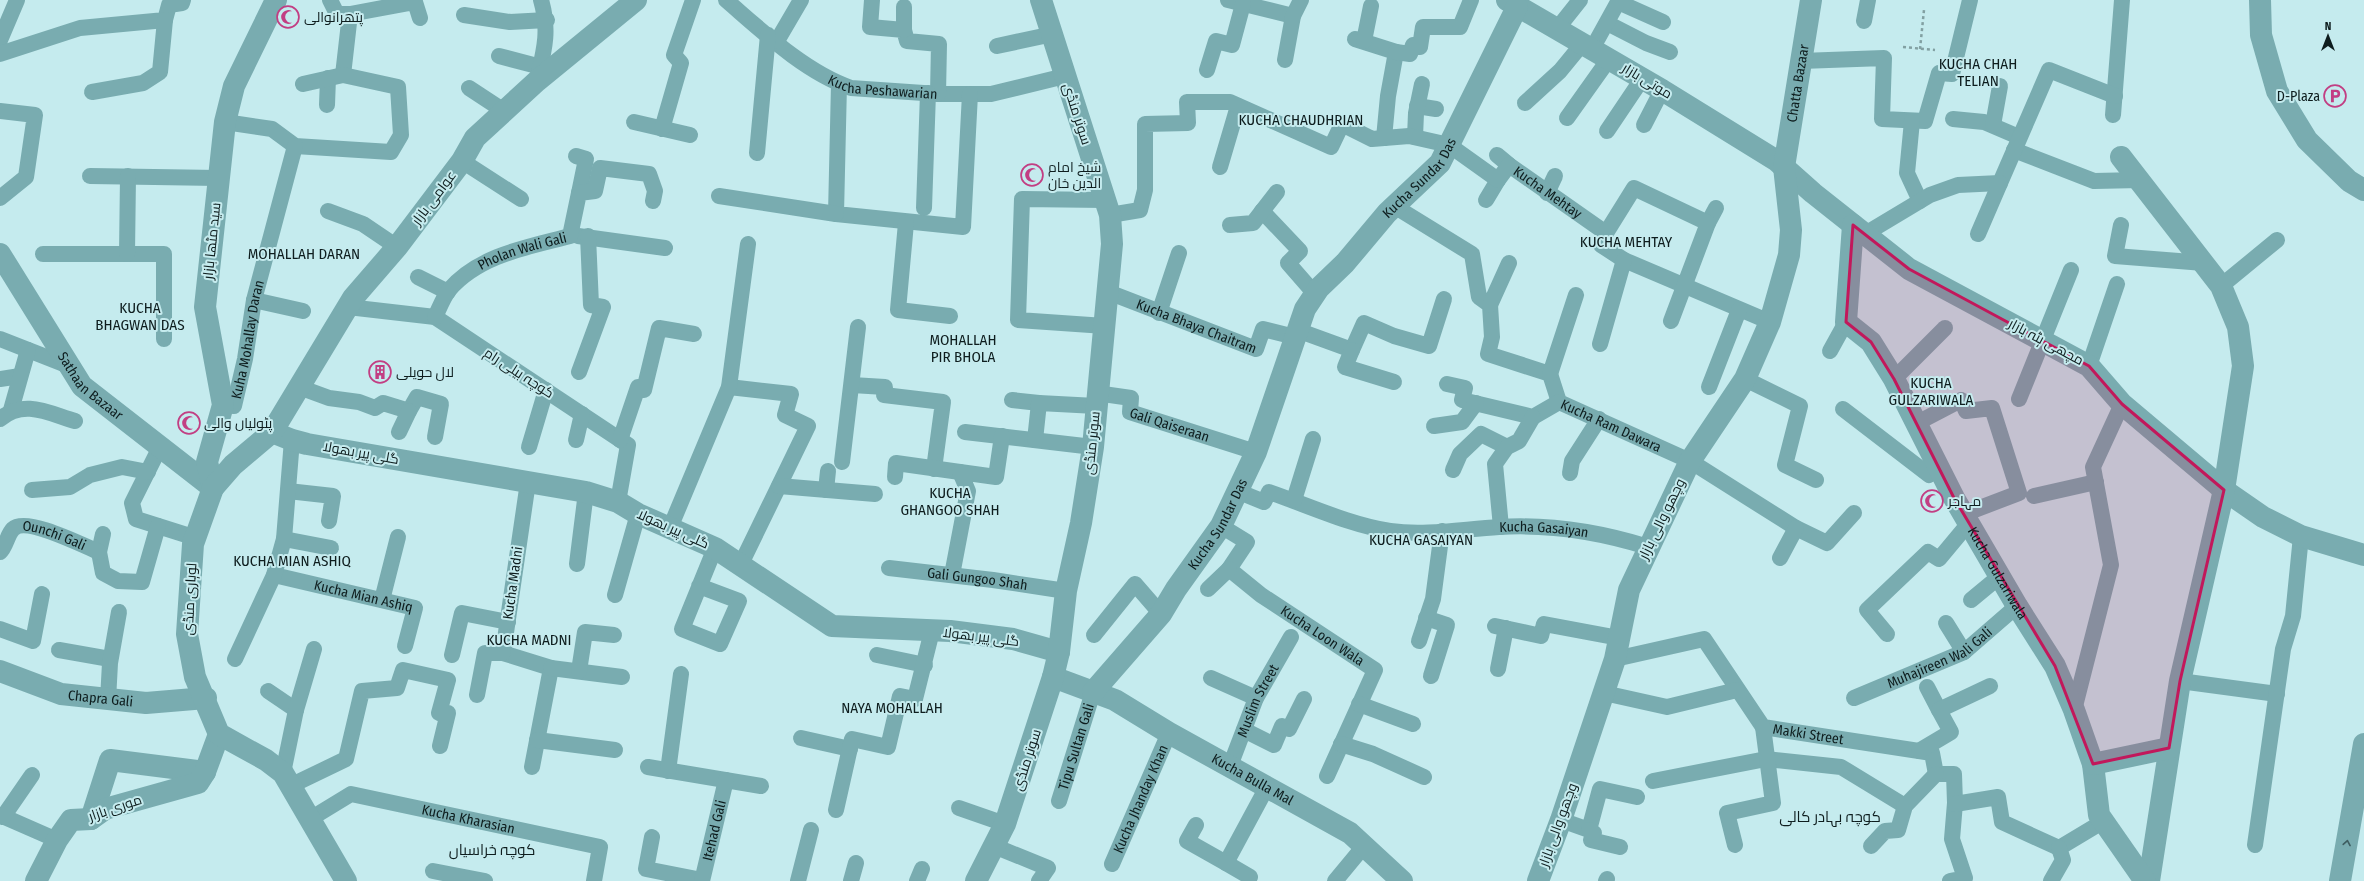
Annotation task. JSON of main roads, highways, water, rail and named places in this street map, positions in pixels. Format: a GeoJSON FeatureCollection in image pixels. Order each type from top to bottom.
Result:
{"type":"FeatureCollection","features":[{"type":"Feature","properties":{"kind":"place","name":"پتھرانوالی"},"geometry":{"type":"Point","coordinates":[288,17]}},
{"type":"Feature","properties":{"kind":"place","name":"D-Plaza"},"geometry":{"type":"Point","coordinates":[2335,96]}},
{"type":"Feature","properties":{"kind":"place","name":"شیخ امام الدین خان"},"geometry":{"type":"Point","coordinates":[1032,175]}},
{"type":"Feature","properties":{"kind":"place","name":"لال حویلی"},"geometry":{"type":"Point","coordinates":[380,372]}},
{"type":"Feature","properties":{"kind":"place","name":"پٹولیاں والی"},"geometry":{"type":"Point","coordinates":[189,423]}},
{"type":"Feature","properties":{"kind":"place","name":"مہاجر"},"geometry":{"type":"Point","coordinates":[1932,501]}},
{"type":"Feature","properties":{"kind":"district","name":"KUCHA CHAH TELIAN"},"geometry":{"type":"Point","coordinates":[1978,72]}},
{"type":"Feature","properties":{"kind":"district","name":"KUCHA CHAUDHRIAN"},"geometry":{"type":"Point","coordinates":[1301,120]}},
{"type":"Feature","properties":{"kind":"district","name":"KUCHA MEHTAY"},"geometry":{"type":"Point","coordinates":[1626,242]}},
{"type":"Feature","properties":{"kind":"district","name":"MOHALLAH DARAN"},"geometry":{"type":"Point","coordinates":[304,254]}},
{"type":"Feature","properties":{"kind":"district","name":"KUCHA BHAGWAN DAS"},"geometry":{"type":"Point","coordinates":[140,316]}},
{"type":"Feature","properties":{"kind":"district","name":"MOHALLAH PIR BHOLA"},"geometry":{"type":"Point","coordinates":[963,348]}},
{"type":"Feature","properties":{"kind":"district","name":"KUCHA GULZARIWALA"},"geometry":{"type":"Point","coordinates":[1931,392]}},
{"type":"Feature","properties":{"kind":"district","name":"KUCHA GHANGOO SHAH"},"geometry":{"type":"Point","coordinates":[950,502]}},
{"type":"Feature","properties":{"kind":"district","name":"KUCHA GASAIYAN"},"geometry":{"type":"Point","coordinates":[1421,540]}},
{"type":"Feature","properties":{"kind":"district","name":"KUCHA MIAN ASHIQ"},"geometry":{"type":"Point","coordinates":[292,561]}},
{"type":"Feature","properties":{"kind":"district","name":"KUCHA MADNI"},"geometry":{"type":"Point","coordinates":[529,640]}},
{"type":"Feature","properties":{"kind":"district","name":"NAYA MOHALLAH"},"geometry":{"type":"Point","coordinates":[892,708]}},
{"type":"Feature","properties":{"kind":"district","name":"کوچہ بہادر کالی"},"geometry":{"type":"Point","coordinates":[1830,817]}},
{"type":"Feature","properties":{"kind":"district","name":"کوچہ خراسیاں"},"geometry":{"type":"Point","coordinates":[492,850]}}]}
